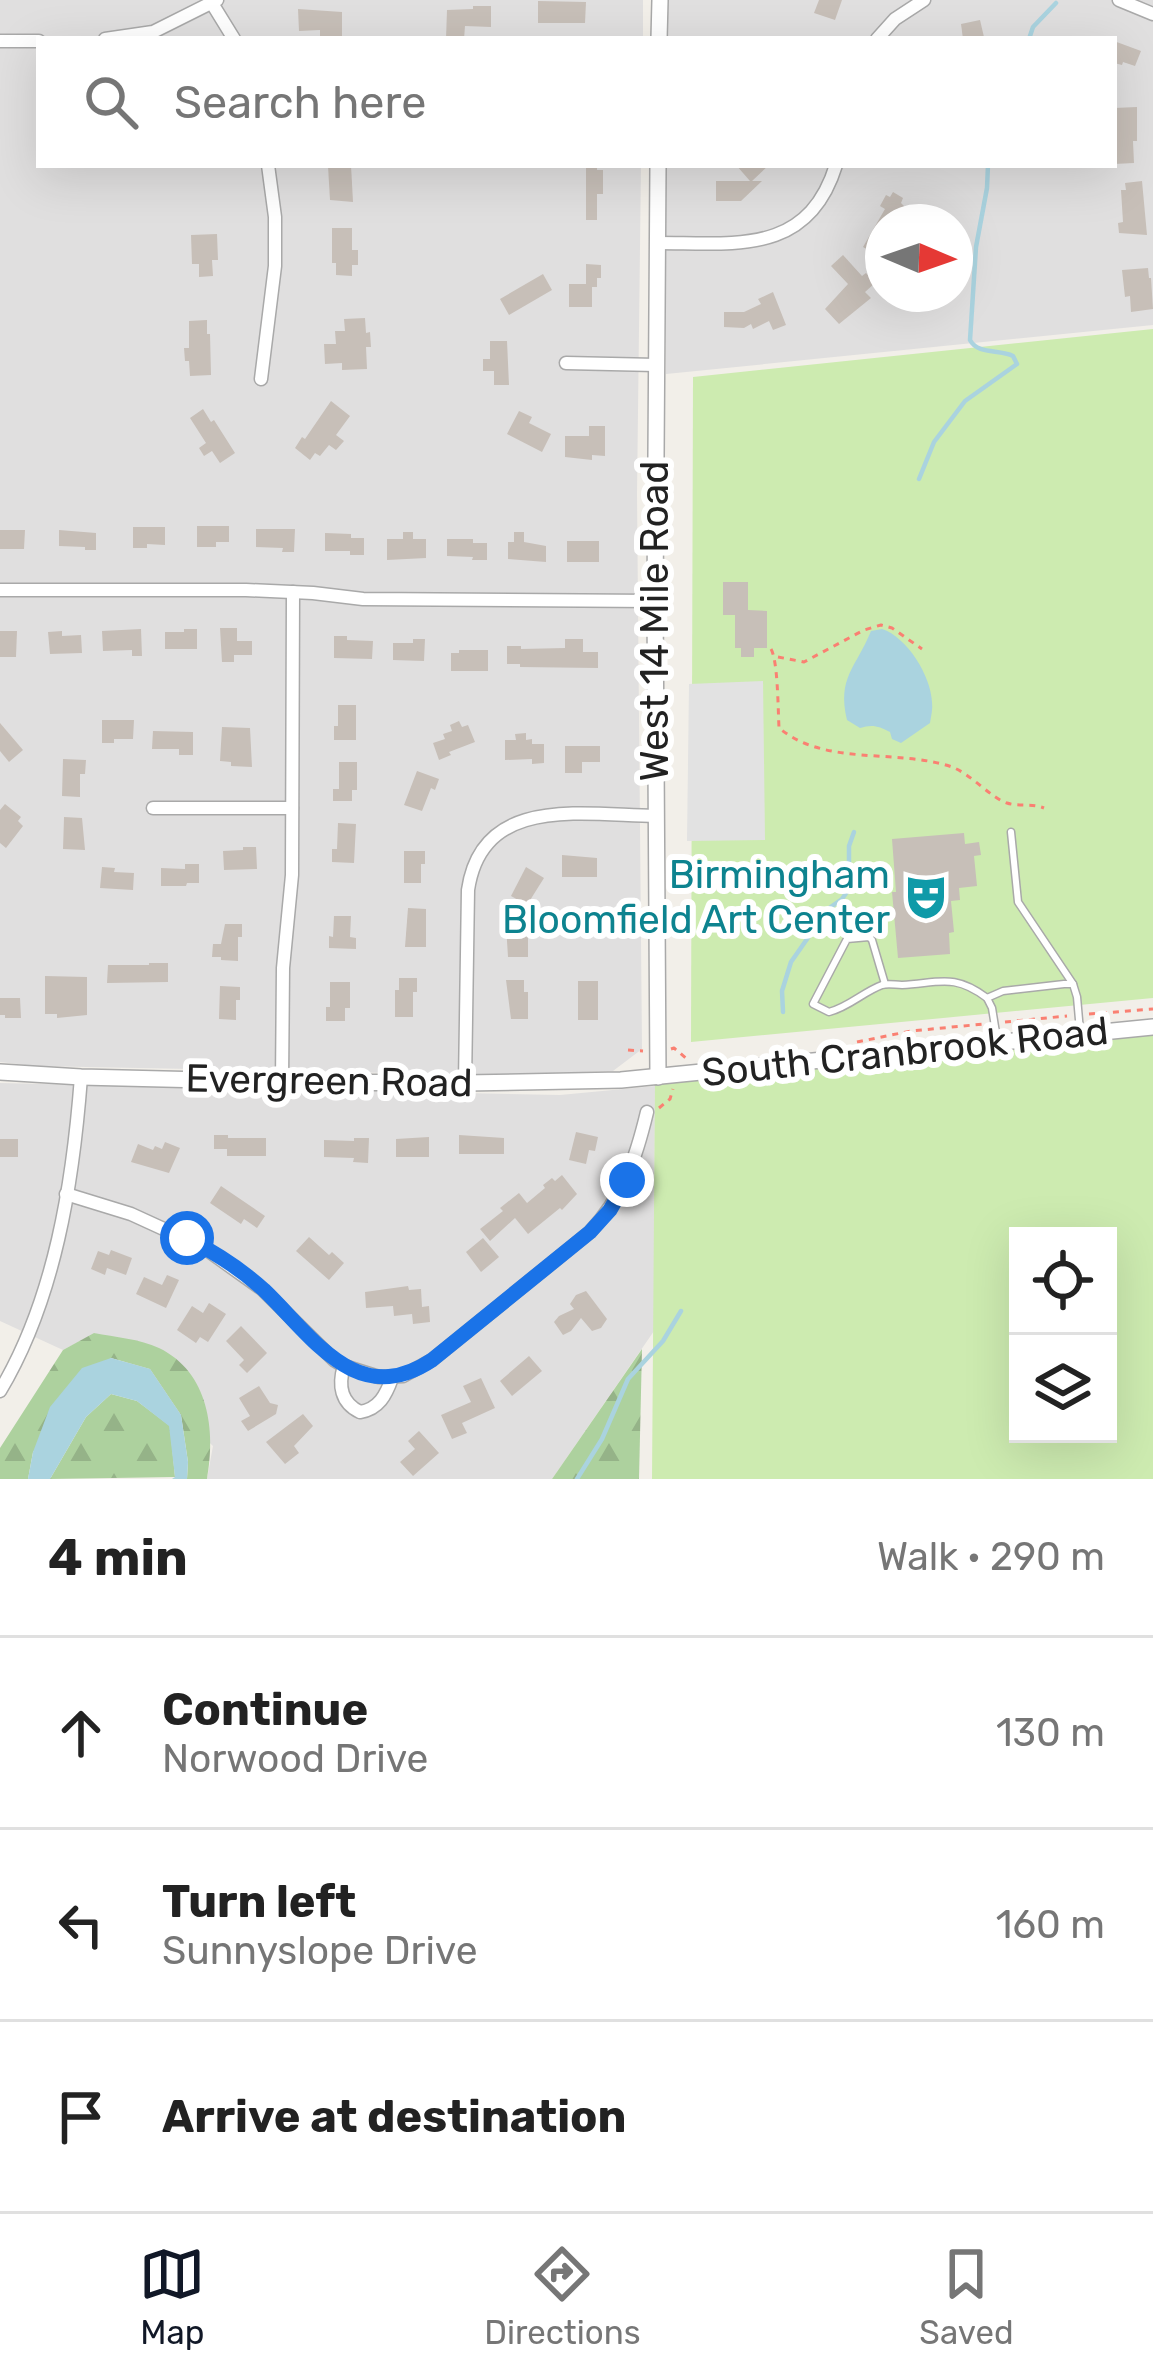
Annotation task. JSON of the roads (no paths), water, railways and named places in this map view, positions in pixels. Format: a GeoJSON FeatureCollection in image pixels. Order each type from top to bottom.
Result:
{"type":"FeatureCollection","features":[{"type":"Feature","properties":{"kind":"street"},"geometry":{"type":"LineString","coordinates":[[659,36],[660,0]]}},
{"type":"Feature","properties":{"kind":"street"},"geometry":{"type":"LineString","coordinates":[[880,36],[924,0]]}},
{"type":"Feature","properties":{"kind":"street"},"geometry":{"type":"LineString","coordinates":[[1119,0],[1153,14]]}},
{"type":"Feature","properties":{"kind":"street"},"geometry":{"type":"LineString","coordinates":[[126,36],[153,32],[213,1],[232,36]]}},
{"type":"Feature","properties":{"kind":"street"},"geometry":{"type":"LineString","coordinates":[[0,41],[36,40]]}},
{"type":"Feature","properties":{"kind":"street"},"geometry":{"type":"LineString","coordinates":[[261,380],[275,266],[268,168]]}},
{"type":"Feature","properties":{"kind":"street","name":"West 14 Mile Road"},"geometry":{"type":"LineString","coordinates":[[658,168],[655,816],[666,1077]]}},
{"type":"Feature","properties":{"kind":"street"},"geometry":{"type":"LineString","coordinates":[[658,244],[740,243],[781,235],[814,208],[835,168]]}},
{"type":"Feature","properties":{"kind":"street"},"geometry":{"type":"LineString","coordinates":[[566,363],[656,365]]}},
{"type":"Feature","properties":{"kind":"street"},"geometry":{"type":"LineString","coordinates":[[0,590],[655,601]]}},
{"type":"Feature","properties":{"kind":"street"},"geometry":{"type":"LineString","coordinates":[[282,1082],[283,980],[292,875],[293,592]]}},
{"type":"Feature","properties":{"kind":"street"},"geometry":{"type":"LineString","coordinates":[[153,808],[292,808]]}},
{"type":"Feature","properties":{"kind":"street"},"geometry":{"type":"LineString","coordinates":[[465,1083],[468,890],[486,844],[503,829],[538,815],[655,816]]}},
{"type":"Feature","properties":{"kind":"street","name":"South Cranbrook Road"},"geometry":{"type":"LineString","coordinates":[[666,1077],[1153,1027]]}},
{"type":"Feature","properties":{"kind":"street","name":"Evergreen Road"},"geometry":{"type":"LineString","coordinates":[[0,1072],[282,1082],[666,1077]]}},
{"type":"Feature","properties":{"kind":"street"},"geometry":{"type":"LineString","coordinates":[[0,1391],[25,1342],[44,1288],[66,1194],[81,1077]]}},
{"type":"Feature","properties":{"kind":"street"},"geometry":{"type":"LineString","coordinates":[[66,1194],[131,1214],[203,1246],[262,1288],[344,1366],[392,1378],[412,1373],[452,1346],[590,1232],[627,1180],[646,1112]]}},
{"type":"Feature","properties":{"kind":"street"},"geometry":{"type":"LineString","coordinates":[[344,1366],[340,1386],[344,1398],[360,1412],[383,1399],[392,1378]]}},
{"type":"Feature","properties":{"kind":"lane"},"geometry":{"type":"LineString","coordinates":[[1011,832],[1018,902],[1072,983],[1080,1034]]}},
{"type":"Feature","properties":{"kind":"lane"},"geometry":{"type":"LineString","coordinates":[[885,984],[872,940],[847,939],[813,1004],[822,1010],[838,1010],[885,984],[958,981],[987,998],[998,1043]]}},
{"type":"Feature","properties":{"kind":"lane"},"geometry":{"type":"LineString","coordinates":[[987,998],[1003,991],[1072,983]]}},
{"type":"Feature","properties":{"kind":"water"},"geometry":{"type":"Polygon","coordinates":[[[882,629],[909,649],[931,692],[930,723],[901,743],[882,728],[860,728],[847,720],[844,693],[850,673],[871,631],[882,629]]]}},
{"type":"Feature","properties":{"kind":"water"},"geometry":{"type":"Polygon","coordinates":[[[111,1358],[150,1369],[181,1415],[187,1479],[172,1479],[169,1426],[137,1401],[111,1394],[86,1417],[50,1479],[28,1479],[50,1407],[82,1368],[111,1358]]]}},
{"type":"Feature","properties":{"kind":"waterway"},"geometry":{"type":"LineString","coordinates":[[1030,36],[1056,3]]}},
{"type":"Feature","properties":{"kind":"waterway"},"geometry":{"type":"LineString","coordinates":[[919,479],[934,442],[965,401],[1017,364],[1013,356],[978,348],[970,340],[976,247],[988,168]]}},
{"type":"Feature","properties":{"kind":"waterway"},"geometry":{"type":"LineString","coordinates":[[783,1012],[782,991],[791,962],[828,909],[849,889],[849,846],[854,832]]}},
{"type":"Feature","properties":{"kind":"waterway"},"geometry":{"type":"LineString","coordinates":[[577,1479],[602,1439],[628,1379],[663,1341],[681,1311]]}},
{"type":"Feature","properties":{"kind":"place","name":"Birmingham Bloomfield Art Center"},"geometry":{"type":"Point","coordinates":[926,897]}}]}
